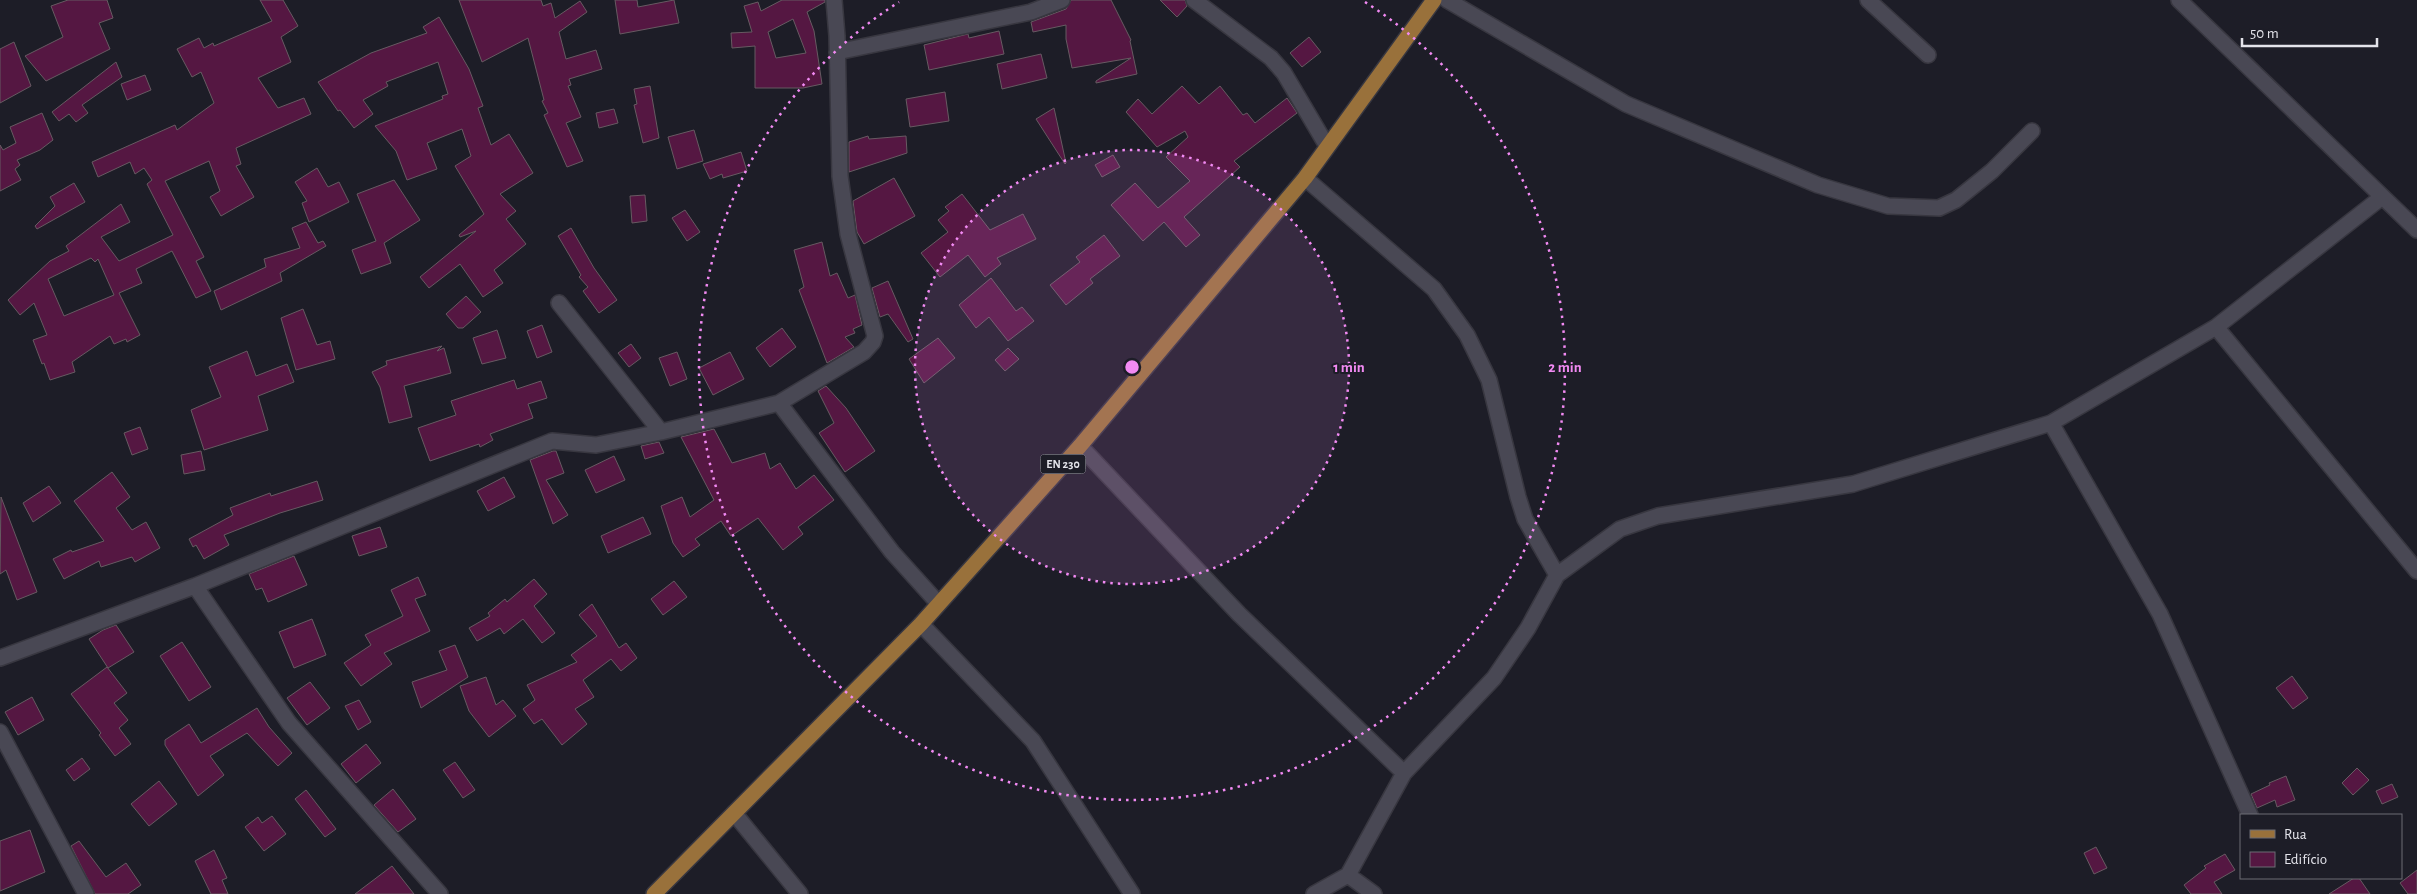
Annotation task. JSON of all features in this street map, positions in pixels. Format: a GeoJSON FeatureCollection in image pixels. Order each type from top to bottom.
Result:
{"type":"FeatureCollection","features":[{"type":"Feature","properties":{"kind":"main road","name":"EN 230"},"geometry":{"type":"LineString","coordinates":[[654,894],[921,624],[1080,446],[1305,178],[1434,0]]}},
{"type":"Feature","properties":{"kind":"street"},"geometry":{"type":"LineString","coordinates":[[0,658],[195,586],[552,442],[596,445],[661,432],[779,403],[864,352],[873,342],[875,336],[848,234],[840,176],[834,0]]}},
{"type":"Feature","properties":{"kind":"street"},"geometry":{"type":"LineString","coordinates":[[837,52],[1031,12],[1062,0]]}},
{"type":"Feature","properties":{"kind":"street"},"geometry":{"type":"LineString","coordinates":[[1194,0],[1271,58],[1284,73],[1327,146]]}},
{"type":"Feature","properties":{"kind":"street"},"geometry":{"type":"LineString","coordinates":[[1447,0],[1626,104],[1818,185],[1888,206],[1939,208],[1956,200],[1992,171],[2032,130]]}},
{"type":"Feature","properties":{"kind":"street"},"geometry":{"type":"LineString","coordinates":[[1868,0],[1928,55]]}},
{"type":"Feature","properties":{"kind":"street"},"geometry":{"type":"LineString","coordinates":[[2179,0],[2417,230]]}},
{"type":"Feature","properties":{"kind":"street"},"geometry":{"type":"LineString","coordinates":[[1305,178],[1434,289],[1466,335],[1489,380],[1525,519],[1557,576]]}},
{"type":"Feature","properties":{"kind":"street"},"geometry":{"type":"LineString","coordinates":[[1314,894],[1348,875],[1404,773],[1494,678],[1528,628],[1557,576],[1620,528],[1658,516],[1853,484],[2051,423],[2216,327],[2382,197]]}},
{"type":"Feature","properties":{"kind":"street"},"geometry":{"type":"LineString","coordinates":[[560,303],[661,432]]}},
{"type":"Feature","properties":{"kind":"street"},"geometry":{"type":"LineString","coordinates":[[2216,327],[2417,571]]}},
{"type":"Feature","properties":{"kind":"street"},"geometry":{"type":"LineString","coordinates":[[779,403],[892,552],[938,603]]}},
{"type":"Feature","properties":{"kind":"street"},"geometry":{"type":"LineString","coordinates":[[2051,423],[2160,614],[2250,814]]}},
{"type":"Feature","properties":{"kind":"street"},"geometry":{"type":"LineString","coordinates":[[1080,446],[1239,614],[1404,773]]}},
{"type":"Feature","properties":{"kind":"street"},"geometry":{"type":"LineString","coordinates":[[195,586],[289,723],[440,894]]}},
{"type":"Feature","properties":{"kind":"street"},"geometry":{"type":"LineString","coordinates":[[921,624],[1033,741],[1132,894]]}},
{"type":"Feature","properties":{"kind":"street"},"geometry":{"type":"LineString","coordinates":[[0,732],[86,894]]}},
{"type":"Feature","properties":{"kind":"street"},"geometry":{"type":"LineString","coordinates":[[734,813],[800,894]]}},
{"type":"Feature","properties":{"kind":"street"},"geometry":{"type":"LineString","coordinates":[[1348,875],[1374,894]]}},
{"type":"Feature","properties":{"kind":"building"},"geometry":{"type":"Polygon","coordinates":[[[68,0],[107,0],[113,18],[99,23],[110,49],[46,81],[25,56],[63,37],[51,6],[68,0]]]}},
{"type":"Feature","properties":{"kind":"building"},"geometry":{"type":"Polygon","coordinates":[[[260,0],[283,0],[298,26],[281,37],[291,62],[258,78],[278,108],[304,98],[311,114],[236,148],[241,164],[236,166],[254,197],[221,216],[210,197],[220,191],[209,161],[165,181],[204,257],[196,261],[211,291],[196,298],[172,251],[136,269],[142,283],[119,293],[140,335],[127,342],[126,339],[114,344],[110,336],[72,362],[75,372],[50,380],[33,340],[47,335],[34,303],[20,315],[8,300],[50,261],[69,251],[66,246],[121,204],[130,222],[101,237],[119,261],[173,235],[147,184],[152,180],[144,168],[135,174],[130,162],[98,177],[92,162],[175,125],[177,130],[214,103],[201,72],[192,77],[177,49],[199,38],[204,48],[213,43],[214,46],[272,21],[260,0]],[[91,258],[48,279],[64,316],[114,295],[98,259],[95,262],[91,258]]]}},
{"type":"Feature","properties":{"kind":"building"},"geometry":{"type":"Polygon","coordinates":[[[459,0],[541,0],[543,6],[551,3],[555,18],[580,1],[587,12],[559,32],[566,59],[596,50],[602,69],[569,79],[571,85],[568,86],[581,117],[566,123],[583,161],[567,167],[544,115],[548,113],[542,101],[544,100],[528,38],[482,62],[459,0]]]}},
{"type":"Feature","properties":{"kind":"building"},"geometry":{"type":"Polygon","coordinates":[[[615,0],[637,0],[638,7],[674,0],[679,23],[620,34],[615,0]]]}},
{"type":"Feature","properties":{"kind":"building"},"geometry":{"type":"Polygon","coordinates":[[[782,0],[825,0],[825,2],[807,12],[814,31],[822,84],[803,88],[755,88],[755,46],[732,48],[731,33],[752,32],[744,6],[758,2],[761,11],[782,0]],[[793,19],[768,32],[776,58],[806,53],[793,19]]]}},
{"type":"Feature","properties":{"kind":"building"},"geometry":{"type":"Polygon","coordinates":[[[1071,0],[1111,0],[1131,40],[1137,74],[1096,83],[1096,81],[1131,58],[1072,68],[1066,39],[1066,25],[1033,32],[1031,22],[1066,9],[1071,0]]]}},
{"type":"Feature","properties":{"kind":"building"},"geometry":{"type":"Polygon","coordinates":[[[1160,0],[1185,0],[1187,6],[1177,17],[1160,0]]]}},
{"type":"Feature","properties":{"kind":"building"},"geometry":{"type":"Polygon","coordinates":[[[439,17],[469,69],[483,106],[478,108],[491,145],[509,134],[533,173],[500,194],[516,211],[506,219],[526,244],[494,270],[503,283],[483,297],[460,264],[429,288],[420,277],[476,231],[460,237],[459,235],[484,214],[455,166],[471,156],[462,129],[427,143],[437,169],[407,180],[396,151],[375,126],[443,99],[442,96],[448,94],[438,62],[386,82],[388,86],[363,100],[373,114],[354,128],[340,110],[338,111],[318,82],[371,53],[427,33],[423,27],[439,17]]]}},
{"type":"Feature","properties":{"kind":"building"},"geometry":{"type":"Polygon","coordinates":[[[999,31],[1004,54],[929,70],[924,45],[968,34],[969,38],[999,31]]]}},
{"type":"Feature","properties":{"kind":"building"},"geometry":{"type":"Polygon","coordinates":[[[1309,37],[1321,52],[1302,67],[1290,53],[1309,37]]]}},
{"type":"Feature","properties":{"kind":"building"},"geometry":{"type":"Polygon","coordinates":[[[14,42],[31,86],[0,103],[0,49],[14,42]]]}},
{"type":"Feature","properties":{"kind":"building"},"geometry":{"type":"Polygon","coordinates":[[[1041,54],[1047,78],[1002,89],[997,64],[1041,54]]]}},
{"type":"Feature","properties":{"kind":"building"},"geometry":{"type":"Polygon","coordinates":[[[116,62],[122,77],[82,105],[88,113],[76,122],[69,114],[59,121],[52,112],[116,62]]]}},
{"type":"Feature","properties":{"kind":"building"},"geometry":{"type":"Polygon","coordinates":[[[145,75],[151,90],[127,100],[121,84],[145,75]]]}},
{"type":"Feature","properties":{"kind":"building"},"geometry":{"type":"Polygon","coordinates":[[[650,86],[659,138],[643,143],[634,105],[637,104],[634,89],[650,86]]]}},
{"type":"Feature","properties":{"kind":"building"},"geometry":{"type":"Polygon","coordinates":[[[1182,86],[1199,104],[1220,86],[1243,115],[1247,113],[1255,123],[1287,98],[1297,113],[1234,161],[1240,167],[1184,217],[1200,235],[1186,247],[1164,222],[1143,241],[1111,205],[1135,183],[1158,208],[1190,181],[1166,157],[1188,137],[1185,131],[1157,147],[1126,112],[1138,99],[1152,114],[1182,86]]]}},
{"type":"Feature","properties":{"kind":"building"},"geometry":{"type":"Polygon","coordinates":[[[945,92],[949,121],[910,127],[906,99],[945,92]]]}},
{"type":"Feature","properties":{"kind":"building"},"geometry":{"type":"Polygon","coordinates":[[[1054,108],[1066,163],[1065,164],[1036,119],[1054,108]]]}},
{"type":"Feature","properties":{"kind":"building"},"geometry":{"type":"Polygon","coordinates":[[[614,109],[618,123],[599,128],[596,113],[614,109]]]}},
{"type":"Feature","properties":{"kind":"building"},"geometry":{"type":"Polygon","coordinates":[[[42,113],[53,140],[40,150],[17,160],[20,165],[15,169],[21,180],[0,191],[0,145],[3,150],[16,143],[10,127],[42,113]]]}},
{"type":"Feature","properties":{"kind":"building"},"geometry":{"type":"Polygon","coordinates":[[[694,130],[703,161],[677,169],[668,137],[694,130]]]}},
{"type":"Feature","properties":{"kind":"building"},"geometry":{"type":"Polygon","coordinates":[[[868,136],[869,139],[906,136],[907,153],[849,172],[849,142],[868,136]]]}},
{"type":"Feature","properties":{"kind":"building"},"geometry":{"type":"Polygon","coordinates":[[[741,152],[747,171],[723,178],[722,174],[710,179],[703,164],[741,152]]]}},
{"type":"Feature","properties":{"kind":"building"},"geometry":{"type":"Polygon","coordinates":[[[1113,155],[1120,167],[1102,177],[1095,165],[1113,155]]]}},
{"type":"Feature","properties":{"kind":"building"},"geometry":{"type":"Polygon","coordinates":[[[317,168],[328,187],[339,182],[349,202],[309,222],[302,203],[307,201],[295,182],[317,168]]]}},
{"type":"Feature","properties":{"kind":"building"},"geometry":{"type":"Polygon","coordinates":[[[894,178],[915,216],[864,244],[857,232],[853,201],[894,178]]]}},
{"type":"Feature","properties":{"kind":"building"},"geometry":{"type":"Polygon","coordinates":[[[394,180],[420,220],[384,243],[391,263],[361,274],[352,250],[376,241],[357,194],[394,180]]]}},
{"type":"Feature","properties":{"kind":"building"},"geometry":{"type":"Polygon","coordinates":[[[74,183],[85,202],[37,229],[35,226],[55,206],[50,197],[74,183]]]}},
{"type":"Feature","properties":{"kind":"building"},"geometry":{"type":"Polygon","coordinates":[[[962,194],[990,230],[1023,214],[1036,239],[997,258],[1001,264],[985,277],[968,255],[940,277],[921,253],[948,232],[938,220],[949,211],[945,207],[962,194]]]}},
{"type":"Feature","properties":{"kind":"building"},"geometry":{"type":"Polygon","coordinates":[[[645,195],[647,221],[632,223],[630,196],[645,195]]]}},
{"type":"Feature","properties":{"kind":"building"},"geometry":{"type":"Polygon","coordinates":[[[685,210],[700,232],[687,241],[672,218],[685,210]]]}},
{"type":"Feature","properties":{"kind":"building"},"geometry":{"type":"Polygon","coordinates":[[[306,222],[318,243],[323,241],[326,246],[280,273],[282,281],[221,310],[214,291],[266,267],[264,259],[300,248],[292,228],[306,222]]]}},
{"type":"Feature","properties":{"kind":"building"},"geometry":{"type":"Polygon","coordinates":[[[571,228],[594,268],[617,300],[599,313],[583,291],[588,287],[579,277],[581,275],[558,236],[571,228]]]}},
{"type":"Feature","properties":{"kind":"building"},"geometry":{"type":"Polygon","coordinates":[[[1104,235],[1120,256],[1090,279],[1093,283],[1066,305],[1050,285],[1080,262],[1076,257],[1104,235]]]}},
{"type":"Feature","properties":{"kind":"building"},"geometry":{"type":"Polygon","coordinates":[[[822,242],[830,276],[837,273],[848,298],[855,295],[862,325],[853,329],[855,333],[845,337],[854,347],[827,363],[799,290],[804,287],[794,250],[822,242]]]}},
{"type":"Feature","properties":{"kind":"building"},"geometry":{"type":"Polygon","coordinates":[[[991,278],[1016,311],[1022,307],[1034,321],[1008,341],[989,317],[976,328],[959,305],[991,278]]]}},
{"type":"Feature","properties":{"kind":"building"},"geometry":{"type":"Polygon","coordinates":[[[888,281],[913,339],[908,342],[888,314],[880,317],[872,288],[888,281]]]}},
{"type":"Feature","properties":{"kind":"building"},"geometry":{"type":"Polygon","coordinates":[[[466,296],[481,312],[463,328],[458,328],[446,314],[466,296]]]}},
{"type":"Feature","properties":{"kind":"building"},"geometry":{"type":"Polygon","coordinates":[[[303,309],[317,345],[330,341],[335,359],[296,370],[281,318],[303,309]]]}},
{"type":"Feature","properties":{"kind":"building"},"geometry":{"type":"Polygon","coordinates":[[[542,325],[552,352],[537,358],[527,331],[542,325]]]}},
{"type":"Feature","properties":{"kind":"building"},"geometry":{"type":"Polygon","coordinates":[[[782,328],[796,347],[770,367],[756,348],[782,328]]]}},
{"type":"Feature","properties":{"kind":"building"},"geometry":{"type":"Polygon","coordinates":[[[497,330],[506,358],[482,364],[473,338],[497,330]]]}},
{"type":"Feature","properties":{"kind":"building"},"geometry":{"type":"Polygon","coordinates":[[[938,338],[955,358],[924,383],[909,359],[938,338]]]}},
{"type":"Feature","properties":{"kind":"building"},"geometry":{"type":"Polygon","coordinates":[[[631,344],[641,358],[629,367],[618,353],[631,344]]]}},
{"type":"Feature","properties":{"kind":"building"},"geometry":{"type":"Polygon","coordinates":[[[442,346],[437,351],[444,348],[451,373],[404,386],[412,417],[389,423],[380,387],[372,372],[387,365],[386,361],[442,346]]]}},
{"type":"Feature","properties":{"kind":"building"},"geometry":{"type":"Polygon","coordinates":[[[1008,348],[1019,359],[1005,371],[995,360],[1008,348]]]}},
{"type":"Feature","properties":{"kind":"building"},"geometry":{"type":"Polygon","coordinates":[[[247,351],[256,376],[287,364],[294,382],[258,396],[268,430],[204,450],[191,410],[221,397],[209,367],[247,351]]]}},
{"type":"Feature","properties":{"kind":"building"},"geometry":{"type":"Polygon","coordinates":[[[677,352],[687,379],[670,386],[659,358],[677,352]]]}},
{"type":"Feature","properties":{"kind":"building"},"geometry":{"type":"Polygon","coordinates":[[[730,352],[744,379],[713,395],[699,368],[730,352]]]}},
{"type":"Feature","properties":{"kind":"building"},"geometry":{"type":"Polygon","coordinates":[[[514,380],[517,389],[541,381],[547,398],[528,404],[533,418],[490,434],[493,440],[480,447],[479,444],[430,461],[418,428],[456,415],[451,401],[514,380]]]}},
{"type":"Feature","properties":{"kind":"building"},"geometry":{"type":"Polygon","coordinates":[[[826,386],[846,408],[875,451],[845,472],[819,433],[834,423],[818,391],[826,386]]]}},
{"type":"Feature","properties":{"kind":"building"},"geometry":{"type":"Polygon","coordinates":[[[140,427],[148,449],[132,455],[124,433],[140,427]]]}},
{"type":"Feature","properties":{"kind":"building"},"geometry":{"type":"Polygon","coordinates":[[[714,429],[732,463],[765,453],[770,469],[780,463],[796,489],[814,475],[834,500],[798,527],[803,534],[783,550],[758,518],[731,536],[721,521],[695,539],[700,545],[683,557],[673,543],[661,506],[682,497],[690,517],[714,500],[681,437],[714,429]]]}},
{"type":"Feature","properties":{"kind":"building"},"geometry":{"type":"Polygon","coordinates":[[[659,442],[664,453],[645,459],[641,446],[659,442]]]}},
{"type":"Feature","properties":{"kind":"building"},"geometry":{"type":"Polygon","coordinates":[[[201,451],[205,470],[184,474],[181,455],[201,451]]]}},
{"type":"Feature","properties":{"kind":"building"},"geometry":{"type":"Polygon","coordinates":[[[556,451],[564,473],[546,480],[568,515],[553,524],[530,460],[556,451]]]}},
{"type":"Feature","properties":{"kind":"building"},"geometry":{"type":"Polygon","coordinates":[[[614,456],[625,480],[596,493],[585,470],[614,456]]]}},
{"type":"Feature","properties":{"kind":"building"},"geometry":{"type":"Polygon","coordinates":[[[112,472],[130,497],[116,508],[132,530],[146,522],[160,548],[135,562],[132,557],[101,567],[99,561],[64,579],[53,559],[71,550],[72,552],[104,541],[74,501],[112,472]]]}},
{"type":"Feature","properties":{"kind":"building"},"geometry":{"type":"Polygon","coordinates":[[[504,477],[515,497],[488,511],[477,491],[504,477]]]}},
{"type":"Feature","properties":{"kind":"building"},"geometry":{"type":"Polygon","coordinates":[[[317,481],[323,500],[280,513],[224,535],[229,545],[204,559],[196,545],[193,547],[189,539],[233,515],[230,508],[270,493],[271,496],[317,481]]]}},
{"type":"Feature","properties":{"kind":"building"},"geometry":{"type":"Polygon","coordinates":[[[49,486],[61,503],[33,522],[23,503],[49,486]]]}},
{"type":"Feature","properties":{"kind":"building"},"geometry":{"type":"Polygon","coordinates":[[[1,497],[37,592],[17,600],[6,570],[0,574],[1,497]]]}},
{"type":"Feature","properties":{"kind":"building"},"geometry":{"type":"Polygon","coordinates":[[[643,517],[651,534],[608,553],[601,536],[643,517]]]}},
{"type":"Feature","properties":{"kind":"building"},"geometry":{"type":"Polygon","coordinates":[[[380,527],[387,547],[359,556],[352,536],[380,527]]]}},
{"type":"Feature","properties":{"kind":"building"},"geometry":{"type":"Polygon","coordinates":[[[294,556],[307,585],[268,602],[262,588],[256,590],[249,574],[294,556]]]}},
{"type":"Feature","properties":{"kind":"building"},"geometry":{"type":"Polygon","coordinates":[[[418,577],[426,595],[415,599],[430,631],[384,653],[392,664],[361,686],[344,663],[371,645],[365,635],[403,616],[391,590],[418,577]]]}},
{"type":"Feature","properties":{"kind":"building"},"geometry":{"type":"Polygon","coordinates":[[[534,579],[547,594],[534,606],[555,633],[542,643],[523,619],[504,634],[500,628],[477,641],[469,628],[490,616],[488,613],[505,599],[507,602],[534,579]]]}},
{"type":"Feature","properties":{"kind":"building"},"geometry":{"type":"Polygon","coordinates":[[[674,581],[687,597],[663,615],[651,599],[674,581]]]}},
{"type":"Feature","properties":{"kind":"building"},"geometry":{"type":"Polygon","coordinates":[[[592,604],[619,648],[626,643],[637,658],[621,671],[611,659],[583,680],[594,697],[575,709],[587,724],[562,745],[542,719],[534,724],[523,709],[535,700],[527,685],[577,662],[571,655],[597,636],[579,615],[592,604]]]}},
{"type":"Feature","properties":{"kind":"building"},"geometry":{"type":"Polygon","coordinates":[[[312,619],[326,655],[294,668],[279,632],[312,619]]]}},
{"type":"Feature","properties":{"kind":"building"},"geometry":{"type":"Polygon","coordinates":[[[116,625],[134,652],[108,668],[89,639],[103,630],[116,625]]]}},
{"type":"Feature","properties":{"kind":"building"},"geometry":{"type":"Polygon","coordinates":[[[182,642],[211,687],[189,701],[160,656],[182,642]]]}},
{"type":"Feature","properties":{"kind":"building"},"geometry":{"type":"Polygon","coordinates":[[[455,645],[468,677],[421,708],[412,682],[447,670],[439,651],[455,645]]]}},
{"type":"Feature","properties":{"kind":"building"},"geometry":{"type":"Polygon","coordinates":[[[107,667],[127,693],[114,703],[128,720],[119,728],[131,744],[115,756],[99,735],[101,733],[71,694],[107,667]]]}},
{"type":"Feature","properties":{"kind":"building"},"geometry":{"type":"Polygon","coordinates":[[[2292,676],[2308,698],[2293,709],[2276,688],[2292,676]]]}},
{"type":"Feature","properties":{"kind":"building"},"geometry":{"type":"Polygon","coordinates":[[[486,677],[496,705],[503,700],[516,716],[489,737],[469,711],[460,686],[486,677]]]}},
{"type":"Feature","properties":{"kind":"building"},"geometry":{"type":"Polygon","coordinates":[[[310,682],[330,708],[307,725],[287,698],[310,682]]]}},
{"type":"Feature","properties":{"kind":"building"},"geometry":{"type":"Polygon","coordinates":[[[32,697],[44,720],[18,735],[5,712],[32,697]]]}},
{"type":"Feature","properties":{"kind":"building"},"geometry":{"type":"Polygon","coordinates":[[[359,700],[371,722],[358,730],[345,706],[359,700]]]}},
{"type":"Feature","properties":{"kind":"building"},"geometry":{"type":"Polygon","coordinates":[[[257,708],[269,727],[292,753],[278,766],[247,733],[210,756],[224,775],[198,796],[165,745],[165,740],[189,724],[201,743],[257,708]]]}},
{"type":"Feature","properties":{"kind":"building"},"geometry":{"type":"Polygon","coordinates":[[[366,744],[381,763],[356,783],[341,764],[366,744]]]}},
{"type":"Feature","properties":{"kind":"building"},"geometry":{"type":"Polygon","coordinates":[[[82,758],[90,769],[74,781],[66,770],[82,758]]]}},
{"type":"Feature","properties":{"kind":"building"},"geometry":{"type":"Polygon","coordinates":[[[455,762],[475,790],[463,798],[443,770],[455,762]]]}},
{"type":"Feature","properties":{"kind":"building"},"geometry":{"type":"Polygon","coordinates":[[[2357,768],[2369,780],[2353,795],[2342,783],[2357,768]]]}},
{"type":"Feature","properties":{"kind":"building"},"geometry":{"type":"Polygon","coordinates":[[[2286,776],[2295,800],[2277,807],[2275,800],[2257,808],[2251,794],[2270,785],[2269,783],[2286,776]]]}},
{"type":"Feature","properties":{"kind":"building"},"geometry":{"type":"Polygon","coordinates":[[[159,781],[177,804],[149,826],[131,804],[159,781]]]}},
{"type":"Feature","properties":{"kind":"building"},"geometry":{"type":"Polygon","coordinates":[[[2392,784],[2398,797],[2382,804],[2376,791],[2392,784]]]}},
{"type":"Feature","properties":{"kind":"building"},"geometry":{"type":"Polygon","coordinates":[[[393,789],[416,819],[398,832],[374,805],[393,789]]]}},
{"type":"Feature","properties":{"kind":"building"},"geometry":{"type":"Polygon","coordinates":[[[306,790],[336,829],[325,837],[295,799],[306,790]]]}},
{"type":"Feature","properties":{"kind":"building"},"geometry":{"type":"Polygon","coordinates":[[[272,816],[286,834],[264,851],[245,827],[258,817],[262,823],[272,816]]]}},
{"type":"Feature","properties":{"kind":"building"},"geometry":{"type":"Polygon","coordinates":[[[30,830],[45,872],[0,891],[0,841],[30,830]]]}},
{"type":"Feature","properties":{"kind":"building"},"geometry":{"type":"Polygon","coordinates":[[[79,841],[106,877],[126,863],[141,885],[128,894],[95,894],[71,846],[79,841]]]}},
{"type":"Feature","properties":{"kind":"building"},"geometry":{"type":"Polygon","coordinates":[[[2096,847],[2107,868],[2094,874],[2084,853],[2096,847]]]}},
{"type":"Feature","properties":{"kind":"building"},"geometry":{"type":"Polygon","coordinates":[[[214,850],[227,878],[222,880],[228,894],[211,894],[195,861],[214,850]]]}},
{"type":"Feature","properties":{"kind":"building"},"geometry":{"type":"Polygon","coordinates":[[[2225,854],[2235,870],[2214,882],[2222,894],[2191,894],[2184,885],[2206,868],[2204,866],[2225,854]]]}},
{"type":"Feature","properties":{"kind":"building"},"geometry":{"type":"Polygon","coordinates":[[[392,866],[414,894],[355,894],[392,866]]]}},
{"type":"Feature","properties":{"kind":"building"},"geometry":{"type":"Polygon","coordinates":[[[2417,870],[2417,894],[2408,894],[2400,883],[2417,870]]]}},
{"type":"Feature","properties":{"kind":"building"},"geometry":{"type":"Polygon","coordinates":[[[2352,879],[2360,879],[2370,894],[2329,894],[2352,879]]]}}]}
